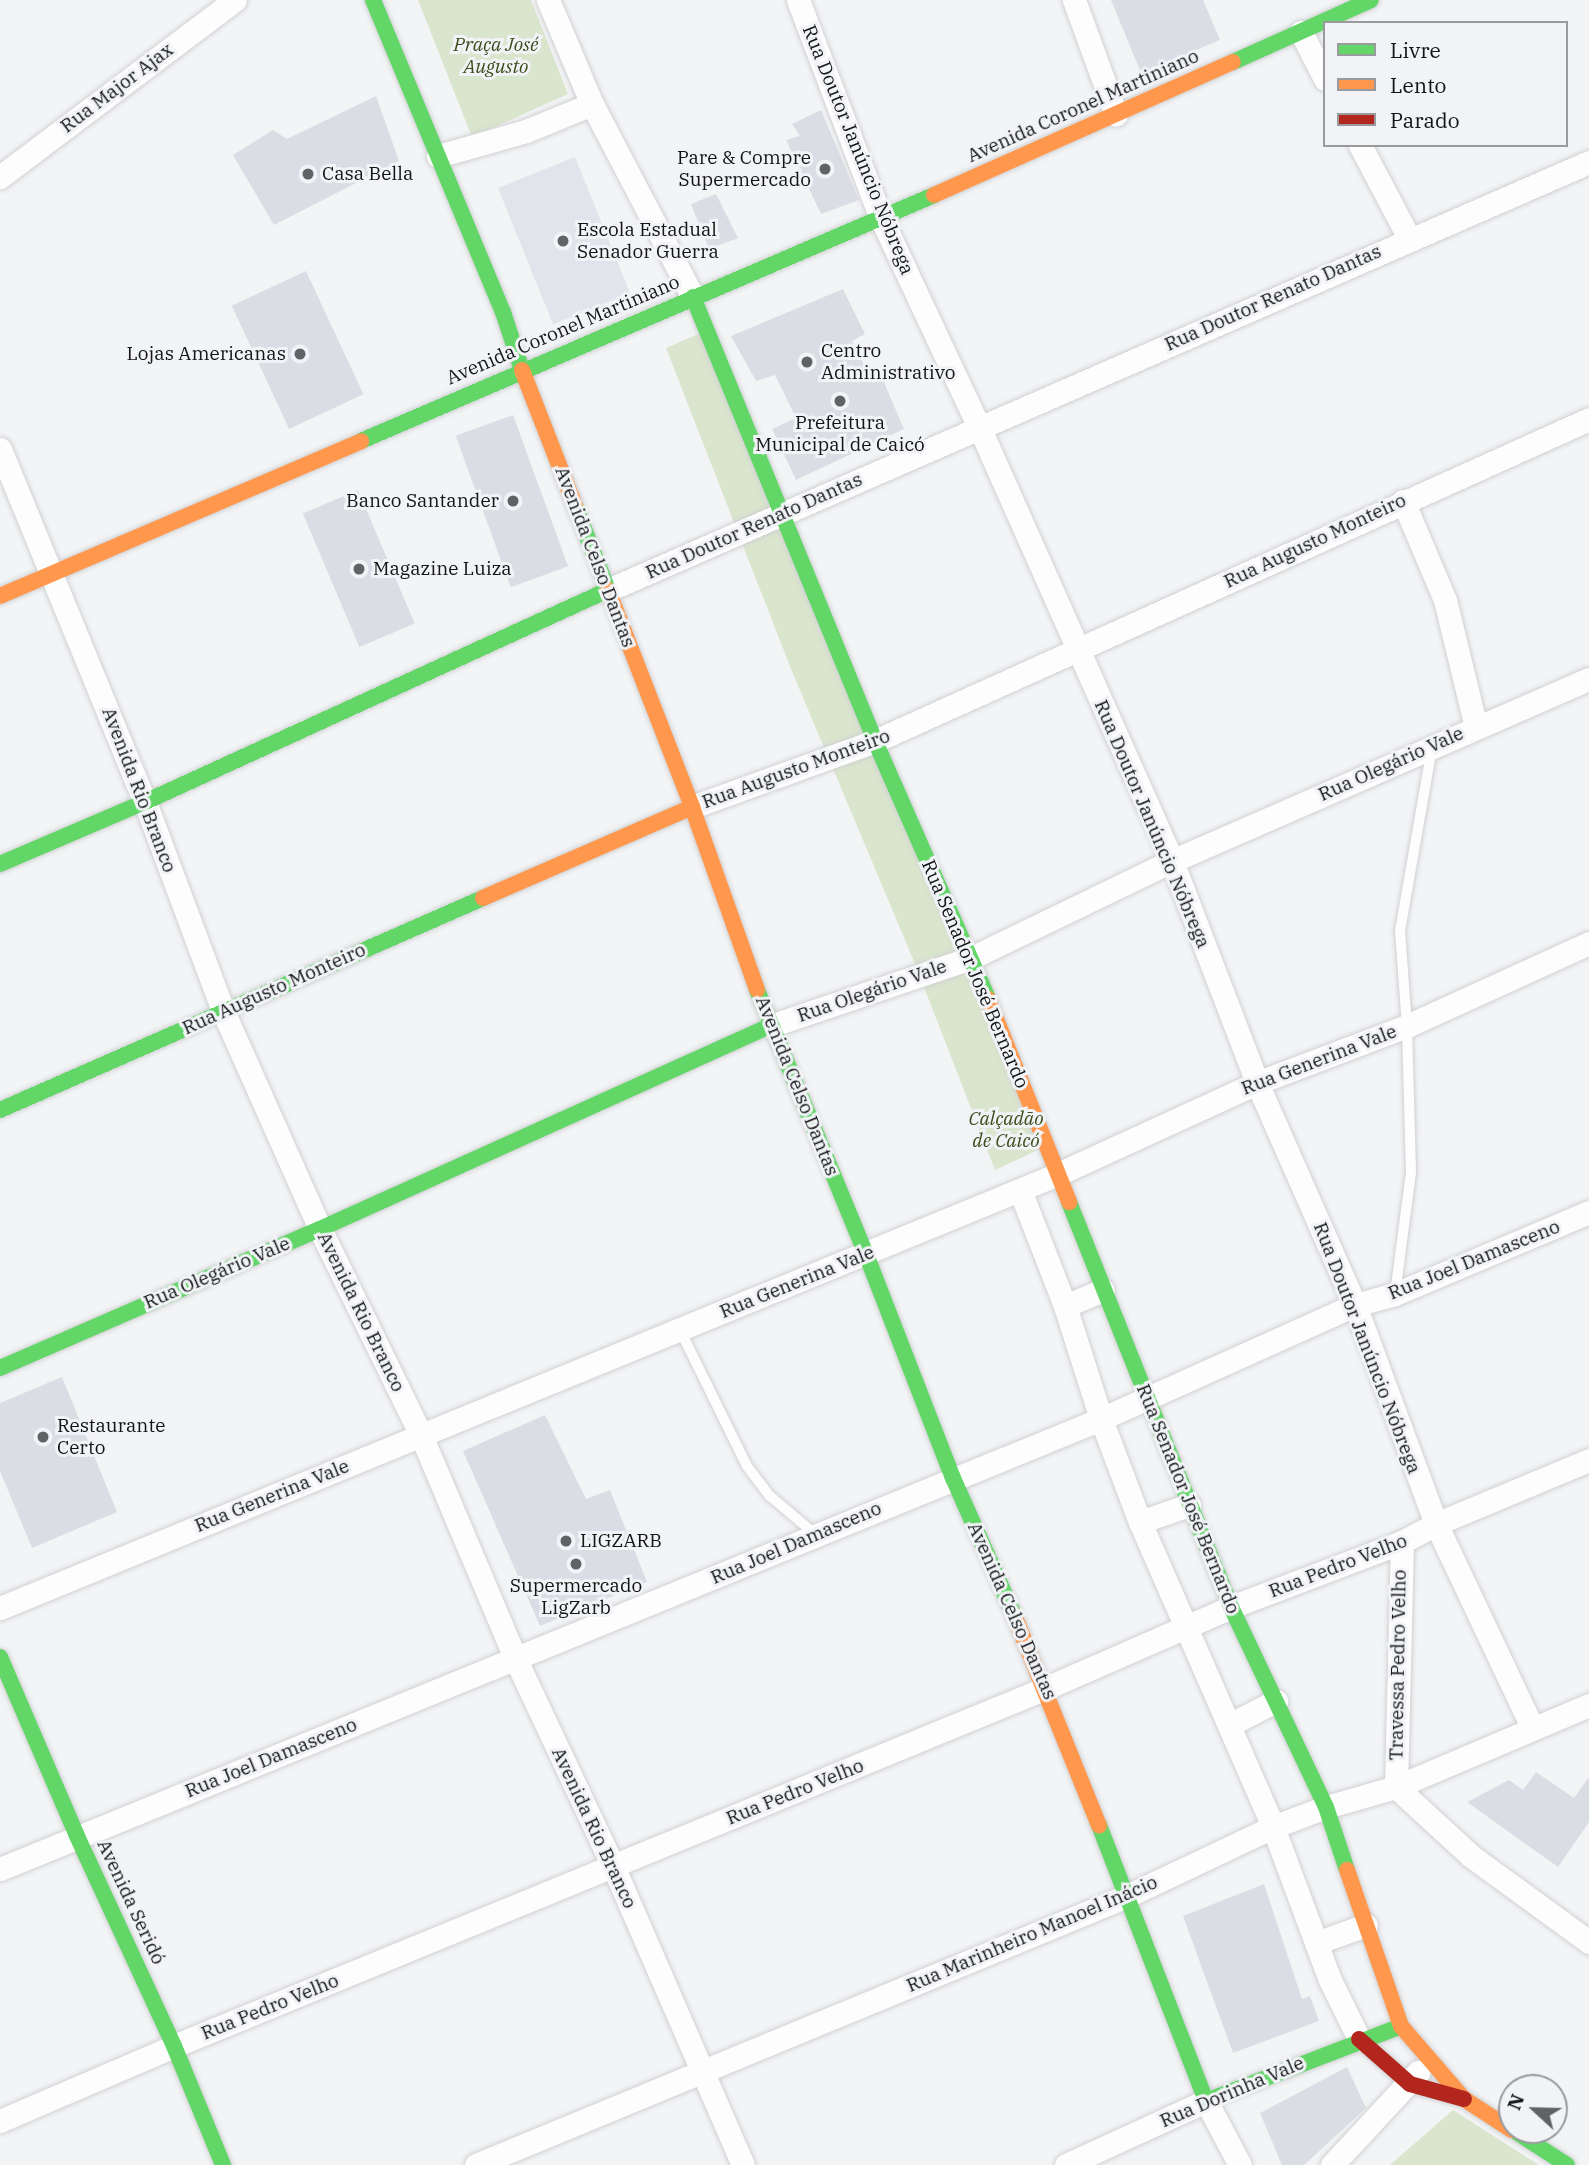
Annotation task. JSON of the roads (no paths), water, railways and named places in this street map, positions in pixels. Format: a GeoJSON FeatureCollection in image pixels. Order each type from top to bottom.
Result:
{"type":"FeatureCollection","features":[{"type":"Feature","properties":{"kind":"main road","name":"Avenida Celso Dantas"},"geometry":{"type":"LineString","coordinates":[[373,0],[503,312],[522,370],[692,807],[770,1026],[866,1254],[953,1478],[1046,1688],[1206,2101]]}},
{"type":"Feature","properties":{"kind":"main road","name":"Avenida Coronel Martiniano"},"geometry":{"type":"LineString","coordinates":[[1324,21],[1366,1]]}},
{"type":"Feature","properties":{"kind":"main road","name":"Avenida Coronel Martiniano"},"geometry":{"type":"LineString","coordinates":[[0,596],[522,370],[881,219],[1323,22]]}},
{"type":"Feature","properties":{"kind":"main road","name":"Rua Senador José Bernardo"},"geometry":{"type":"LineString","coordinates":[[693,298],[875,741],[971,958],[1231,1607],[1326,1807],[1401,2025],[1464,2099]]}},
{"type":"Feature","properties":{"kind":"main road","name":"Rua Doutor Renato Dantas"},"geometry":{"type":"LineString","coordinates":[[0,864],[145,803],[608,590]]}},
{"type":"Feature","properties":{"kind":"main road","name":"Rua Augusto Monteiro"},"geometry":{"type":"LineString","coordinates":[[0,1110],[692,807]]}},
{"type":"Feature","properties":{"kind":"main road","name":"Rua Olegário Vale"},"geometry":{"type":"LineString","coordinates":[[0,1368],[320,1229],[770,1026]]}},
{"type":"Feature","properties":{"kind":"main road","name":"Avenida Seridó"},"geometry":{"type":"LineString","coordinates":[[0,1657],[76,1836],[174,2046],[223,2165]]}},
{"type":"Feature","properties":{"kind":"main road","name":"Rua Dorinha Vale"},"geometry":{"type":"LineString","coordinates":[[1206,2101],[1359,2039],[1401,2025]]}},
{"type":"Feature","properties":{"kind":"main road","name":"Rua Senador José Bernardo"},"geometry":{"type":"LineString","coordinates":[[1359,2039],[1410,2084],[1464,2099],[1498,2121]]}},
{"type":"Feature","properties":{"kind":"main road","name":"Rua Senador José Bernardo"},"geometry":{"type":"LineString","coordinates":[[1534,2144],[1567,2165]]}},
{"type":"Feature","properties":{"kind":"street","name":"Rua Major Ajax"},"geometry":{"type":"LineString","coordinates":[[0,177],[235,0]]}},
{"type":"Feature","properties":{"kind":"street","name":"Rua Senador José Bernardo"},"geometry":{"type":"LineString","coordinates":[[548,0],[592,104],[693,298]]}},
{"type":"Feature","properties":{"kind":"street","name":"Rua Doutor Janúncio Nóbrega"},"geometry":{"type":"LineString","coordinates":[[798,0],[881,219],[980,429],[1172,861],[1257,1083],[1355,1305],[1436,1524],[1532,1727]]}},
{"type":"Feature","properties":{"kind":"street"},"geometry":{"type":"LineString","coordinates":[[1074,0],[1116,115]]}},
{"type":"Feature","properties":{"kind":"street"},"geometry":{"type":"LineString","coordinates":[[1301,32],[1323,75]]}},
{"type":"Feature","properties":{"kind":"street"},"geometry":{"type":"LineString","coordinates":[[438,156],[526,131],[592,104]]}},
{"type":"Feature","properties":{"kind":"street"},"geometry":{"type":"LineString","coordinates":[[1361,147],[1409,238]]}},
{"type":"Feature","properties":{"kind":"street","name":"Rua Doutor Renato Dantas"},"geometry":{"type":"LineString","coordinates":[[608,590],[980,429],[1409,238],[1589,162]]}},
{"type":"Feature","properties":{"kind":"street","name":"Rua Augusto Monteiro"},"geometry":{"type":"LineString","coordinates":[[692,807],[875,741],[1589,419]]}},
{"type":"Feature","properties":{"kind":"street","name":"Avenida Rio Branco"},"geometry":{"type":"LineString","coordinates":[[0,449],[53,572],[145,803],[223,1011],[320,1229],[421,1434],[516,1660],[613,1867],[743,2165]]}},
{"type":"Feature","properties":{"kind":"street"},"geometry":{"type":"LineString","coordinates":[[1403,501],[1446,600],[1476,727]]}},
{"type":"Feature","properties":{"kind":"street","name":"Rua Olegário Vale"},"geometry":{"type":"LineString","coordinates":[[770,1026],[971,958],[1172,861],[1589,679]]}},
{"type":"Feature","properties":{"kind":"street","name":"Rua Generina Vale"},"geometry":{"type":"LineString","coordinates":[[0,1608],[1020,1190],[1257,1083],[1407,1026],[1589,943]]}},
{"type":"Feature","properties":{"kind":"street","name":"Rua Senador José Bernardo"},"geometry":{"type":"LineString","coordinates":[[1020,1190],[1065,1306],[1101,1419],[1140,1522],[1273,1827],[1330,1980],[1359,2039]]}},
{"type":"Feature","properties":{"kind":"street","name":"Rua Joel Damasceno"},"geometry":{"type":"LineString","coordinates":[[0,1869],[1101,1419],[1355,1305],[1395,1294],[1589,1212]]}},
{"type":"Feature","properties":{"kind":"street"},"geometry":{"type":"LineString","coordinates":[[1065,1306],[1103,1290]]}},
{"type":"Feature","properties":{"kind":"street","name":"Rua Pedro Velho"},"geometry":{"type":"LineString","coordinates":[[0,2122],[174,2046],[1046,1688],[1231,1607],[1402,1542],[1436,1524],[1589,1460]]}},
{"type":"Feature","properties":{"kind":"street"},"geometry":{"type":"LineString","coordinates":[[1140,1522],[1189,1505]]}},
{"type":"Feature","properties":{"kind":"street","name":"Travessa Pedro Velho"},"geometry":{"type":"LineString","coordinates":[[1396,1787],[1402,1542]]}},
{"type":"Feature","properties":{"kind":"street"},"geometry":{"type":"LineString","coordinates":[[1229,1725],[1276,1701]]}},
{"type":"Feature","properties":{"kind":"street","name":"Rua Marinheiro Manoel Inácio"},"geometry":{"type":"LineString","coordinates":[[476,2165],[1128,1896],[1273,1827],[1326,1807],[1396,1787],[1532,1727],[1585,1711]]}},
{"type":"Feature","properties":{"kind":"street"},"geometry":{"type":"LineString","coordinates":[[1396,1787],[1471,1856],[1589,1942]]}},
{"type":"Feature","properties":{"kind":"street"},"geometry":{"type":"LineString","coordinates":[[1316,1943],[1366,1925]]}},
{"type":"Feature","properties":{"kind":"street"},"geometry":{"type":"LineString","coordinates":[[1332,2165],[1410,2084],[1429,2057]]}},
{"type":"Feature","properties":{"kind":"street","name":"Rua Dorinha Vale"},"geometry":{"type":"LineString","coordinates":[[1066,2165],[1206,2101]]}},
{"type":"Feature","properties":{"kind":"street","name":"Avenida Celso Dantas"},"geometry":{"type":"LineString","coordinates":[[1206,2101],[1240,2165]]}},
{"type":"Feature","properties":{"kind":"lane"},"geometry":{"type":"LineString","coordinates":[[1395,1294],[1411,1172],[1407,1026],[1400,931],[1432,746]]}},
{"type":"Feature","properties":{"kind":"lane"},"geometry":{"type":"LineString","coordinates":[[680,1330],[747,1466],[770,1496],[816,1535]]}},
{"type":"Feature","properties":{"kind":"place","name":"Pare & Compre Supermercado"},"geometry":{"type":"Point","coordinates":[825,169]}},
{"type":"Feature","properties":{"kind":"place","name":"Casa Bella"},"geometry":{"type":"Point","coordinates":[308,174]}},
{"type":"Feature","properties":{"kind":"place","name":"Escola Estadual Senador Guerra"},"geometry":{"type":"Point","coordinates":[563,241]}},
{"type":"Feature","properties":{"kind":"place","name":"Lojas Americanas"},"geometry":{"type":"Point","coordinates":[300,354]}},
{"type":"Feature","properties":{"kind":"place","name":"Centro Administrativo"},"geometry":{"type":"Point","coordinates":[807,362]}},
{"type":"Feature","properties":{"kind":"place","name":"Prefeitura Municipal de Caicó"},"geometry":{"type":"Point","coordinates":[840,401]}},
{"type":"Feature","properties":{"kind":"place","name":"Banco Santander"},"geometry":{"type":"Point","coordinates":[513,501]}},
{"type":"Feature","properties":{"kind":"place","name":"Magazine Luiza"},"geometry":{"type":"Point","coordinates":[359,569]}},
{"type":"Feature","properties":{"kind":"place","name":"Restaurante Certo"},"geometry":{"type":"Point","coordinates":[43,1437]}},
{"type":"Feature","properties":{"kind":"place","name":"LIGZARB"},"geometry":{"type":"Point","coordinates":[566,1541]}},
{"type":"Feature","properties":{"kind":"place","name":"Supermercado LigZarb"},"geometry":{"type":"Point","coordinates":[576,1564]}},
{"type":"Feature","properties":{"kind":"park label","name":"Praça José Augusto"},"geometry":{"type":"Point","coordinates":[496,56]}},
{"type":"Feature","properties":{"kind":"park label","name":"Calçadão de Caicó"},"geometry":{"type":"Point","coordinates":[1006,1130]}}]}
